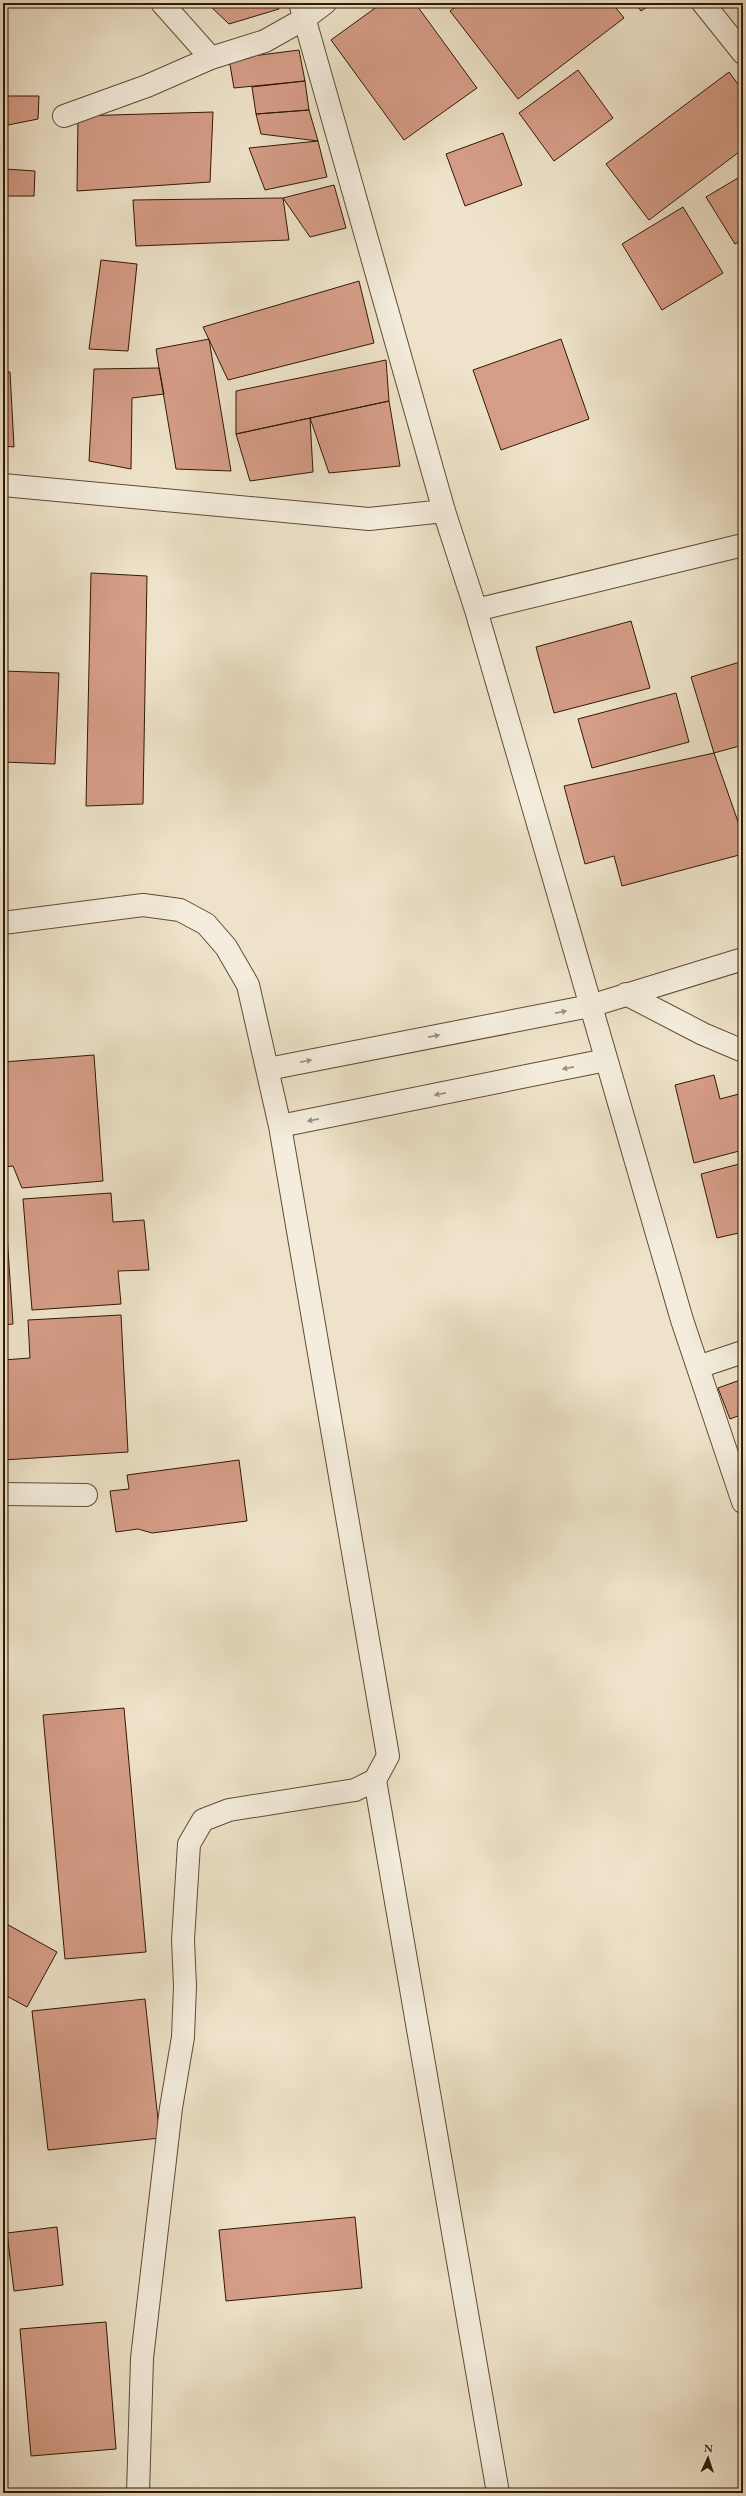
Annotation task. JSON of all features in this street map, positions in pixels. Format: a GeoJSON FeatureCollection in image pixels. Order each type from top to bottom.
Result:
{"type":"FeatureCollection","features":[{"type":"Feature","properties":{"kind":"street"},"geometry":{"type":"LineString","coordinates":[[162,3],[211,58]]}},
{"type":"Feature","properties":{"kind":"street"},"geometry":{"type":"LineString","coordinates":[[64,116],[147,86],[211,58],[265,41],[302,11],[325,3]]}},
{"type":"Feature","properties":{"kind":"street"},"geometry":{"type":"LineString","coordinates":[[702,3],[743,53]]}},
{"type":"Feature","properties":{"kind":"street"},"geometry":{"type":"LineString","coordinates":[[302,11],[444,511],[476,610],[590,1006],[698,1367],[743,1502]]}},
{"type":"Feature","properties":{"kind":"street"},"geometry":{"type":"LineString","coordinates":[[3,485],[369,519],[444,511]]}},
{"type":"Feature","properties":{"kind":"street"},"geometry":{"type":"LineString","coordinates":[[476,610],[743,545]]}},
{"type":"Feature","properties":{"kind":"street"},"geometry":{"type":"LineString","coordinates":[[3,923],[144,905],[180,910],[206,924],[226,947],[248,985],[280,1126],[388,1756],[375,1780],[355,1790],[229,1810],[203,1820],[189,1844],[183,1940],[185,1986],[183,2037],[171,2108],[142,2358],[138,2493]]}},
{"type":"Feature","properties":{"kind":"street"},"geometry":{"type":"LineString","coordinates":[[268,1069],[590,1006],[743,959]]}},
{"type":"Feature","properties":{"kind":"street"},"geometry":{"type":"LineString","coordinates":[[626,994],[704,1034],[743,1051]]}},
{"type":"Feature","properties":{"kind":"street"},"geometry":{"type":"LineString","coordinates":[[280,1126],[606,1060]]}},
{"type":"Feature","properties":{"kind":"street"},"geometry":{"type":"LineString","coordinates":[[698,1367],[743,1352]]}},
{"type":"Feature","properties":{"kind":"street"},"geometry":{"type":"LineString","coordinates":[[3,1494],[86,1495]]}},
{"type":"Feature","properties":{"kind":"street"},"geometry":{"type":"LineString","coordinates":[[375,1780],[498,2493]]}},
{"type":"Feature","properties":{"kind":"building"},"geometry":{"type":"Polygon","coordinates":[[[207,3],[277,3],[279,9],[229,24],[207,3]]]}},
{"type":"Feature","properties":{"kind":"building"},"geometry":{"type":"Polygon","coordinates":[[[382,3],[415,3],[477,88],[404,140],[331,40],[382,3]]]}},
{"type":"Feature","properties":{"kind":"building"},"geometry":{"type":"Polygon","coordinates":[[[461,3],[612,3],[624,18],[518,99],[450,11],[461,3]]]}},
{"type":"Feature","properties":{"kind":"building"},"geometry":{"type":"Polygon","coordinates":[[[635,3],[653,3],[641,11],[635,3]]]}},
{"type":"Feature","properties":{"kind":"building"},"geometry":{"type":"Polygon","coordinates":[[[299,50],[305,81],[234,88],[229,59],[299,50]]]}},
{"type":"Feature","properties":{"kind":"building"},"geometry":{"type":"Polygon","coordinates":[[[578,70],[613,118],[554,161],[519,113],[578,70]]]}},
{"type":"Feature","properties":{"kind":"building"},"geometry":{"type":"Polygon","coordinates":[[[729,72],[743,91],[743,149],[649,220],[606,164],[729,72]]]}},
{"type":"Feature","properties":{"kind":"building"},"geometry":{"type":"Polygon","coordinates":[[[305,81],[309,110],[256,114],[252,87],[305,81]]]}},
{"type":"Feature","properties":{"kind":"building"},"geometry":{"type":"Polygon","coordinates":[[[3,96],[39,96],[38,119],[3,126],[3,96]]]}},
{"type":"Feature","properties":{"kind":"building"},"geometry":{"type":"Polygon","coordinates":[[[309,110],[318,141],[261,134],[256,114],[309,110]]]}},
{"type":"Feature","properties":{"kind":"building"},"geometry":{"type":"Polygon","coordinates":[[[213,112],[210,182],[77,191],[78,116],[213,112]]]}},
{"type":"Feature","properties":{"kind":"building"},"geometry":{"type":"Polygon","coordinates":[[[503,133],[522,185],[465,206],[446,154],[503,133]]]}},
{"type":"Feature","properties":{"kind":"building"},"geometry":{"type":"Polygon","coordinates":[[[318,141],[327,177],[265,190],[249,148],[318,141]]]}},
{"type":"Feature","properties":{"kind":"building"},"geometry":{"type":"Polygon","coordinates":[[[5,169],[35,171],[34,196],[6,196],[5,169]]]}},
{"type":"Feature","properties":{"kind":"building"},"geometry":{"type":"Polygon","coordinates":[[[743,175],[743,239],[735,244],[706,197],[743,175]]]}},
{"type":"Feature","properties":{"kind":"building"},"geometry":{"type":"Polygon","coordinates":[[[334,185],[346,228],[310,237],[283,198],[334,185]]]}},
{"type":"Feature","properties":{"kind":"building"},"geometry":{"type":"Polygon","coordinates":[[[283,198],[289,240],[136,246],[133,200],[283,198]]]}},
{"type":"Feature","properties":{"kind":"building"},"geometry":{"type":"Polygon","coordinates":[[[683,207],[723,273],[662,310],[622,244],[683,207]]]}},
{"type":"Feature","properties":{"kind":"building"},"geometry":{"type":"Polygon","coordinates":[[[101,260],[137,264],[128,351],[89,349],[101,260]]]}},
{"type":"Feature","properties":{"kind":"building"},"geometry":{"type":"Polygon","coordinates":[[[359,281],[374,343],[228,380],[203,327],[359,281]]]}},
{"type":"Feature","properties":{"kind":"building"},"geometry":{"type":"Polygon","coordinates":[[[209,339],[231,471],[176,469],[156,349],[209,339]]]}},
{"type":"Feature","properties":{"kind":"building"},"geometry":{"type":"Polygon","coordinates":[[[561,339],[589,419],[501,450],[473,370],[561,339]]]}},
{"type":"Feature","properties":{"kind":"building"},"geometry":{"type":"Polygon","coordinates":[[[386,360],[389,401],[236,434],[236,391],[386,360]]]}},
{"type":"Feature","properties":{"kind":"building"},"geometry":{"type":"Polygon","coordinates":[[[159,368],[164,394],[132,398],[131,469],[89,461],[94,369],[159,368]]]}},
{"type":"Feature","properties":{"kind":"building"},"geometry":{"type":"Polygon","coordinates":[[[3,372],[10,372],[14,447],[3,446],[3,372]]]}},
{"type":"Feature","properties":{"kind":"building"},"geometry":{"type":"Polygon","coordinates":[[[389,401],[400,466],[329,473],[310,418],[389,401]]]}},
{"type":"Feature","properties":{"kind":"building"},"geometry":{"type":"Polygon","coordinates":[[[310,418],[313,472],[250,481],[236,434],[310,418]]]}},
{"type":"Feature","properties":{"kind":"building"},"geometry":{"type":"Polygon","coordinates":[[[91,573],[147,576],[143,804],[86,806],[91,573]]]}},
{"type":"Feature","properties":{"kind":"building"},"geometry":{"type":"Polygon","coordinates":[[[631,621],[650,688],[554,713],[536,647],[631,621]]]}},
{"type":"Feature","properties":{"kind":"building"},"geometry":{"type":"Polygon","coordinates":[[[743,661],[743,745],[714,753],[691,677],[743,661]]]}},
{"type":"Feature","properties":{"kind":"building"},"geometry":{"type":"Polygon","coordinates":[[[3,671],[59,673],[55,764],[3,762],[3,671]]]}},
{"type":"Feature","properties":{"kind":"building"},"geometry":{"type":"Polygon","coordinates":[[[676,693],[689,742],[592,768],[578,719],[676,693]]]}},
{"type":"Feature","properties":{"kind":"building"},"geometry":{"type":"Polygon","coordinates":[[[714,753],[743,836],[743,854],[622,886],[614,856],[585,864],[564,786],[714,753]]]}},
{"type":"Feature","properties":{"kind":"building"},"geometry":{"type":"Polygon","coordinates":[[[94,1055],[103,1181],[22,1188],[13,1166],[3,1167],[3,1062],[94,1055]]]}},
{"type":"Feature","properties":{"kind":"building"},"geometry":{"type":"Polygon","coordinates":[[[714,1075],[720,1099],[743,1093],[743,1150],[694,1163],[675,1085],[714,1075]]]}},
{"type":"Feature","properties":{"kind":"building"},"geometry":{"type":"Polygon","coordinates":[[[743,1163],[743,1232],[717,1238],[701,1174],[743,1163]]]}},
{"type":"Feature","properties":{"kind":"building"},"geometry":{"type":"Polygon","coordinates":[[[111,1193],[113,1222],[144,1220],[149,1270],[118,1271],[121,1304],[32,1310],[23,1199],[111,1193]]]}},
{"type":"Feature","properties":{"kind":"building"},"geometry":{"type":"Polygon","coordinates":[[[3,1205],[5,1205],[13,1324],[3,1325],[3,1205]]]}},
{"type":"Feature","properties":{"kind":"building"},"geometry":{"type":"Polygon","coordinates":[[[121,1315],[128,1452],[3,1460],[3,1360],[30,1358],[28,1320],[121,1315]]]}},
{"type":"Feature","properties":{"kind":"building"},"geometry":{"type":"Polygon","coordinates":[[[743,1379],[743,1414],[730,1419],[718,1388],[743,1379]]]}},
{"type":"Feature","properties":{"kind":"building"},"geometry":{"type":"Polygon","coordinates":[[[239,1460],[247,1521],[152,1533],[138,1529],[116,1532],[110,1491],[129,1489],[127,1475],[239,1460]]]}},
{"type":"Feature","properties":{"kind":"building"},"geometry":{"type":"Polygon","coordinates":[[[124,1708],[146,1952],[65,1959],[43,1715],[124,1708]]]}},
{"type":"Feature","properties":{"kind":"building"},"geometry":{"type":"Polygon","coordinates":[[[3,1922],[57,1952],[27,2007],[3,1994],[3,1922]]]}},
{"type":"Feature","properties":{"kind":"building"},"geometry":{"type":"Polygon","coordinates":[[[145,1999],[160,2138],[48,2150],[32,2011],[145,1999]]]}},
{"type":"Feature","properties":{"kind":"building"},"geometry":{"type":"Polygon","coordinates":[[[3,2024],[5,2024],[6,2050],[3,2050],[3,2024]]]}},
{"type":"Feature","properties":{"kind":"building"},"geometry":{"type":"Polygon","coordinates":[[[355,2217],[362,2288],[226,2301],[219,2230],[355,2217]]]}},
{"type":"Feature","properties":{"kind":"building"},"geometry":{"type":"Polygon","coordinates":[[[57,2227],[63,2285],[14,2291],[7,2233],[57,2227]]]}},
{"type":"Feature","properties":{"kind":"building"},"geometry":{"type":"Polygon","coordinates":[[[106,2322],[116,2449],[31,2456],[20,2329],[106,2322]]]}}]}
